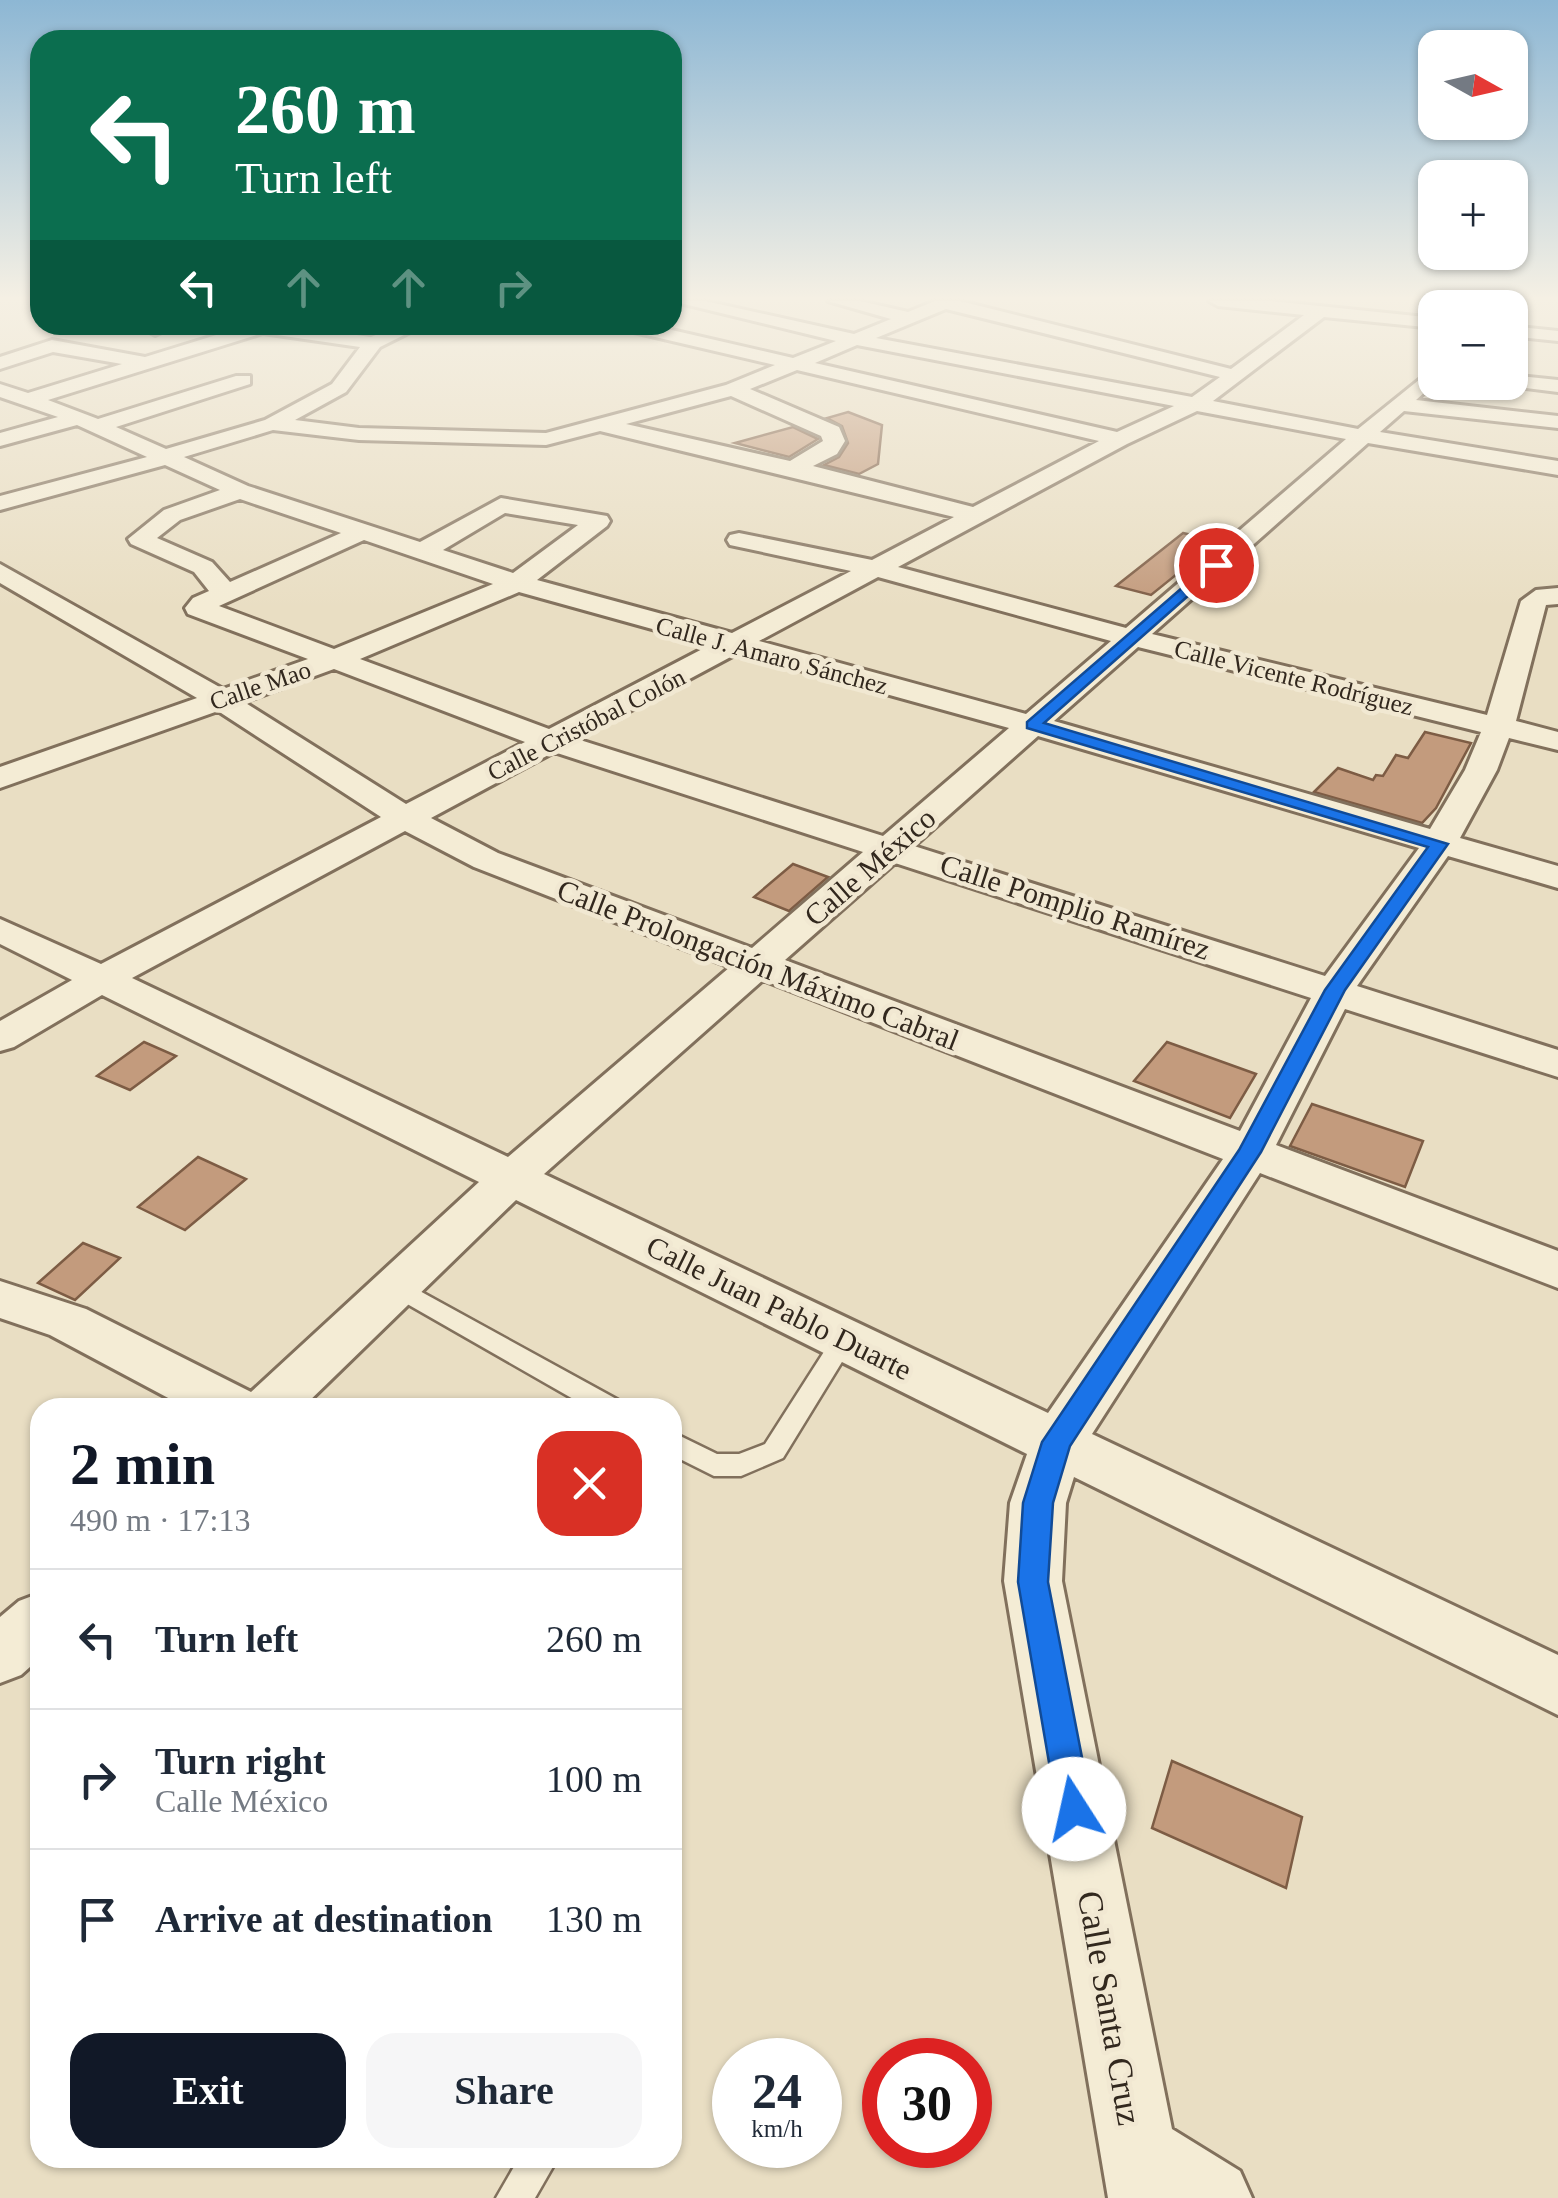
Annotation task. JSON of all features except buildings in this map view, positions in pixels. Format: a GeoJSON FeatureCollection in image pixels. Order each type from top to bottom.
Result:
{"type":"FeatureCollection","features":[{"type":"Feature","properties":{"kind":"street","name":"Calle J. Amaro Sánchez"},"geometry":{"type":"LineString","coordinates":[[42,404],[240,491],[517,583],[1032,725],[1558,877]]}},
{"type":"Feature","properties":{"kind":"street"},"geometry":{"type":"LineString","coordinates":[[0,440],[156,404]]}},
{"type":"Feature","properties":{"kind":"street"},"geometry":{"type":"LineString","coordinates":[[0,503],[168,458],[272,424],[310,404]]}},
{"type":"Feature","properties":{"kind":"street"},"geometry":{"type":"LineString","coordinates":[[272,424],[359,434],[531,440],[678,404]]}},
{"type":"Feature","properties":{"kind":"street"},"geometry":{"type":"LineString","coordinates":[[766,404],[831,432],[834,441],[828,449],[793,468]]}},
{"type":"Feature","properties":{"kind":"street"},"geometry":{"type":"LineString","coordinates":[[966,404],[1119,440]]}},
{"type":"Feature","properties":{"kind":"street","name":"Calle Cristóbal Colón"},"geometry":{"type":"LineString","coordinates":[[0,1038],[102,979],[736,646],[976,515],[1197,404]]}},
{"type":"Feature","properties":{"kind":"street"},"geometry":{"type":"LineString","coordinates":[[1208,404],[1364,436],[1558,468]]}},
{"type":"Feature","properties":{"kind":"street"},"geometry":{"type":"LineString","coordinates":[[1400,404],[1558,422]]}},
{"type":"Feature","properties":{"kind":"street","name":"Calle México"},"geometry":{"type":"LineString","coordinates":[[279,1398],[512,1178],[1400,404]]}},
{"type":"Feature","properties":{"kind":"street"},"geometry":{"type":"LineString","coordinates":[[598,425],[793,468],[976,515]]}},
{"type":"Feature","properties":{"kind":"street"},"geometry":{"type":"LineString","coordinates":[[554,436],[717,471],[748,458]]}},
{"type":"Feature","properties":{"kind":"street","name":"Calle Pomplio Ramírez"},"geometry":{"type":"LineString","coordinates":[[240,491],[172,515],[140,539],[203,568],[212,601],[333,660],[552,741],[1558,1064]]}},
{"type":"Feature","properties":{"kind":"street","name":"Calle Mao"},"geometry":{"type":"LineString","coordinates":[[0,778],[333,660],[517,583],[598,521],[502,505],[425,550]]}},
{"type":"Feature","properties":{"kind":"street"},"geometry":{"type":"LineString","coordinates":[[212,601],[365,531]]}},
{"type":"Feature","properties":{"kind":"street","name":"Calle Vicente Rodríguez"},"geometry":{"type":"LineString","coordinates":[[738,540],[878,569],[1133,638],[1558,741]]}},
{"type":"Feature","properties":{"kind":"street","name":"Calle Prolongación Máximo Cabral"},"geometry":{"type":"LineString","coordinates":[[2,576],[218,698],[405,818],[486,860],[569,895],[1558,1270]]}},
{"type":"Feature","properties":{"kind":"street","name":"Calle Santa Cruz"},"geometry":{"type":"LineString","coordinates":[[1141,2174],[1033,1582],[1038,1503],[1057,1442],[1250,1152],[1335,990],[1439,844],[1481,770],[1500,726],[1534,601],[1558,596]]}},
{"type":"Feature","properties":{"kind":"street","name":"Calle Juan Pablo Duarte"},"geometry":{"type":"LineString","coordinates":[[0,930],[1558,1686]]}},
{"type":"Feature","properties":{"kind":"street"},"geometry":{"type":"LineString","coordinates":[[0,1299],[68,1322],[216,1398]]}},
{"type":"Feature","properties":{"kind":"street"},"geometry":{"type":"LineString","coordinates":[[0,1655],[30,1629]]}},
{"type":"Feature","properties":{"kind":"street"},"geometry":{"type":"LineString","coordinates":[[1141,2174],[1213,2198]]}},
{"type":"Feature","properties":{"kind":"lane"},"geometry":{"type":"LineString","coordinates":[[396,1287],[593,1398]]}},
{"type":"Feature","properties":{"kind":"lane"},"geometry":{"type":"LineString","coordinates":[[682,1447],[714,1465],[741,1465],[774,1450],[844,1339]]}},
{"type":"Feature","properties":{"kind":"lane"},"geometry":{"type":"LineString","coordinates":[[514,2198],[534,2168]]}},
{"type":"Feature","properties":{"kind":"route"},"geometry":{"type":"LineString","coordinates":[[1074,1809],[1033,1582],[1038,1503],[1057,1442],[1250,1152],[1335,990],[1439,844],[1032,725],[1216,565]]}}]}
